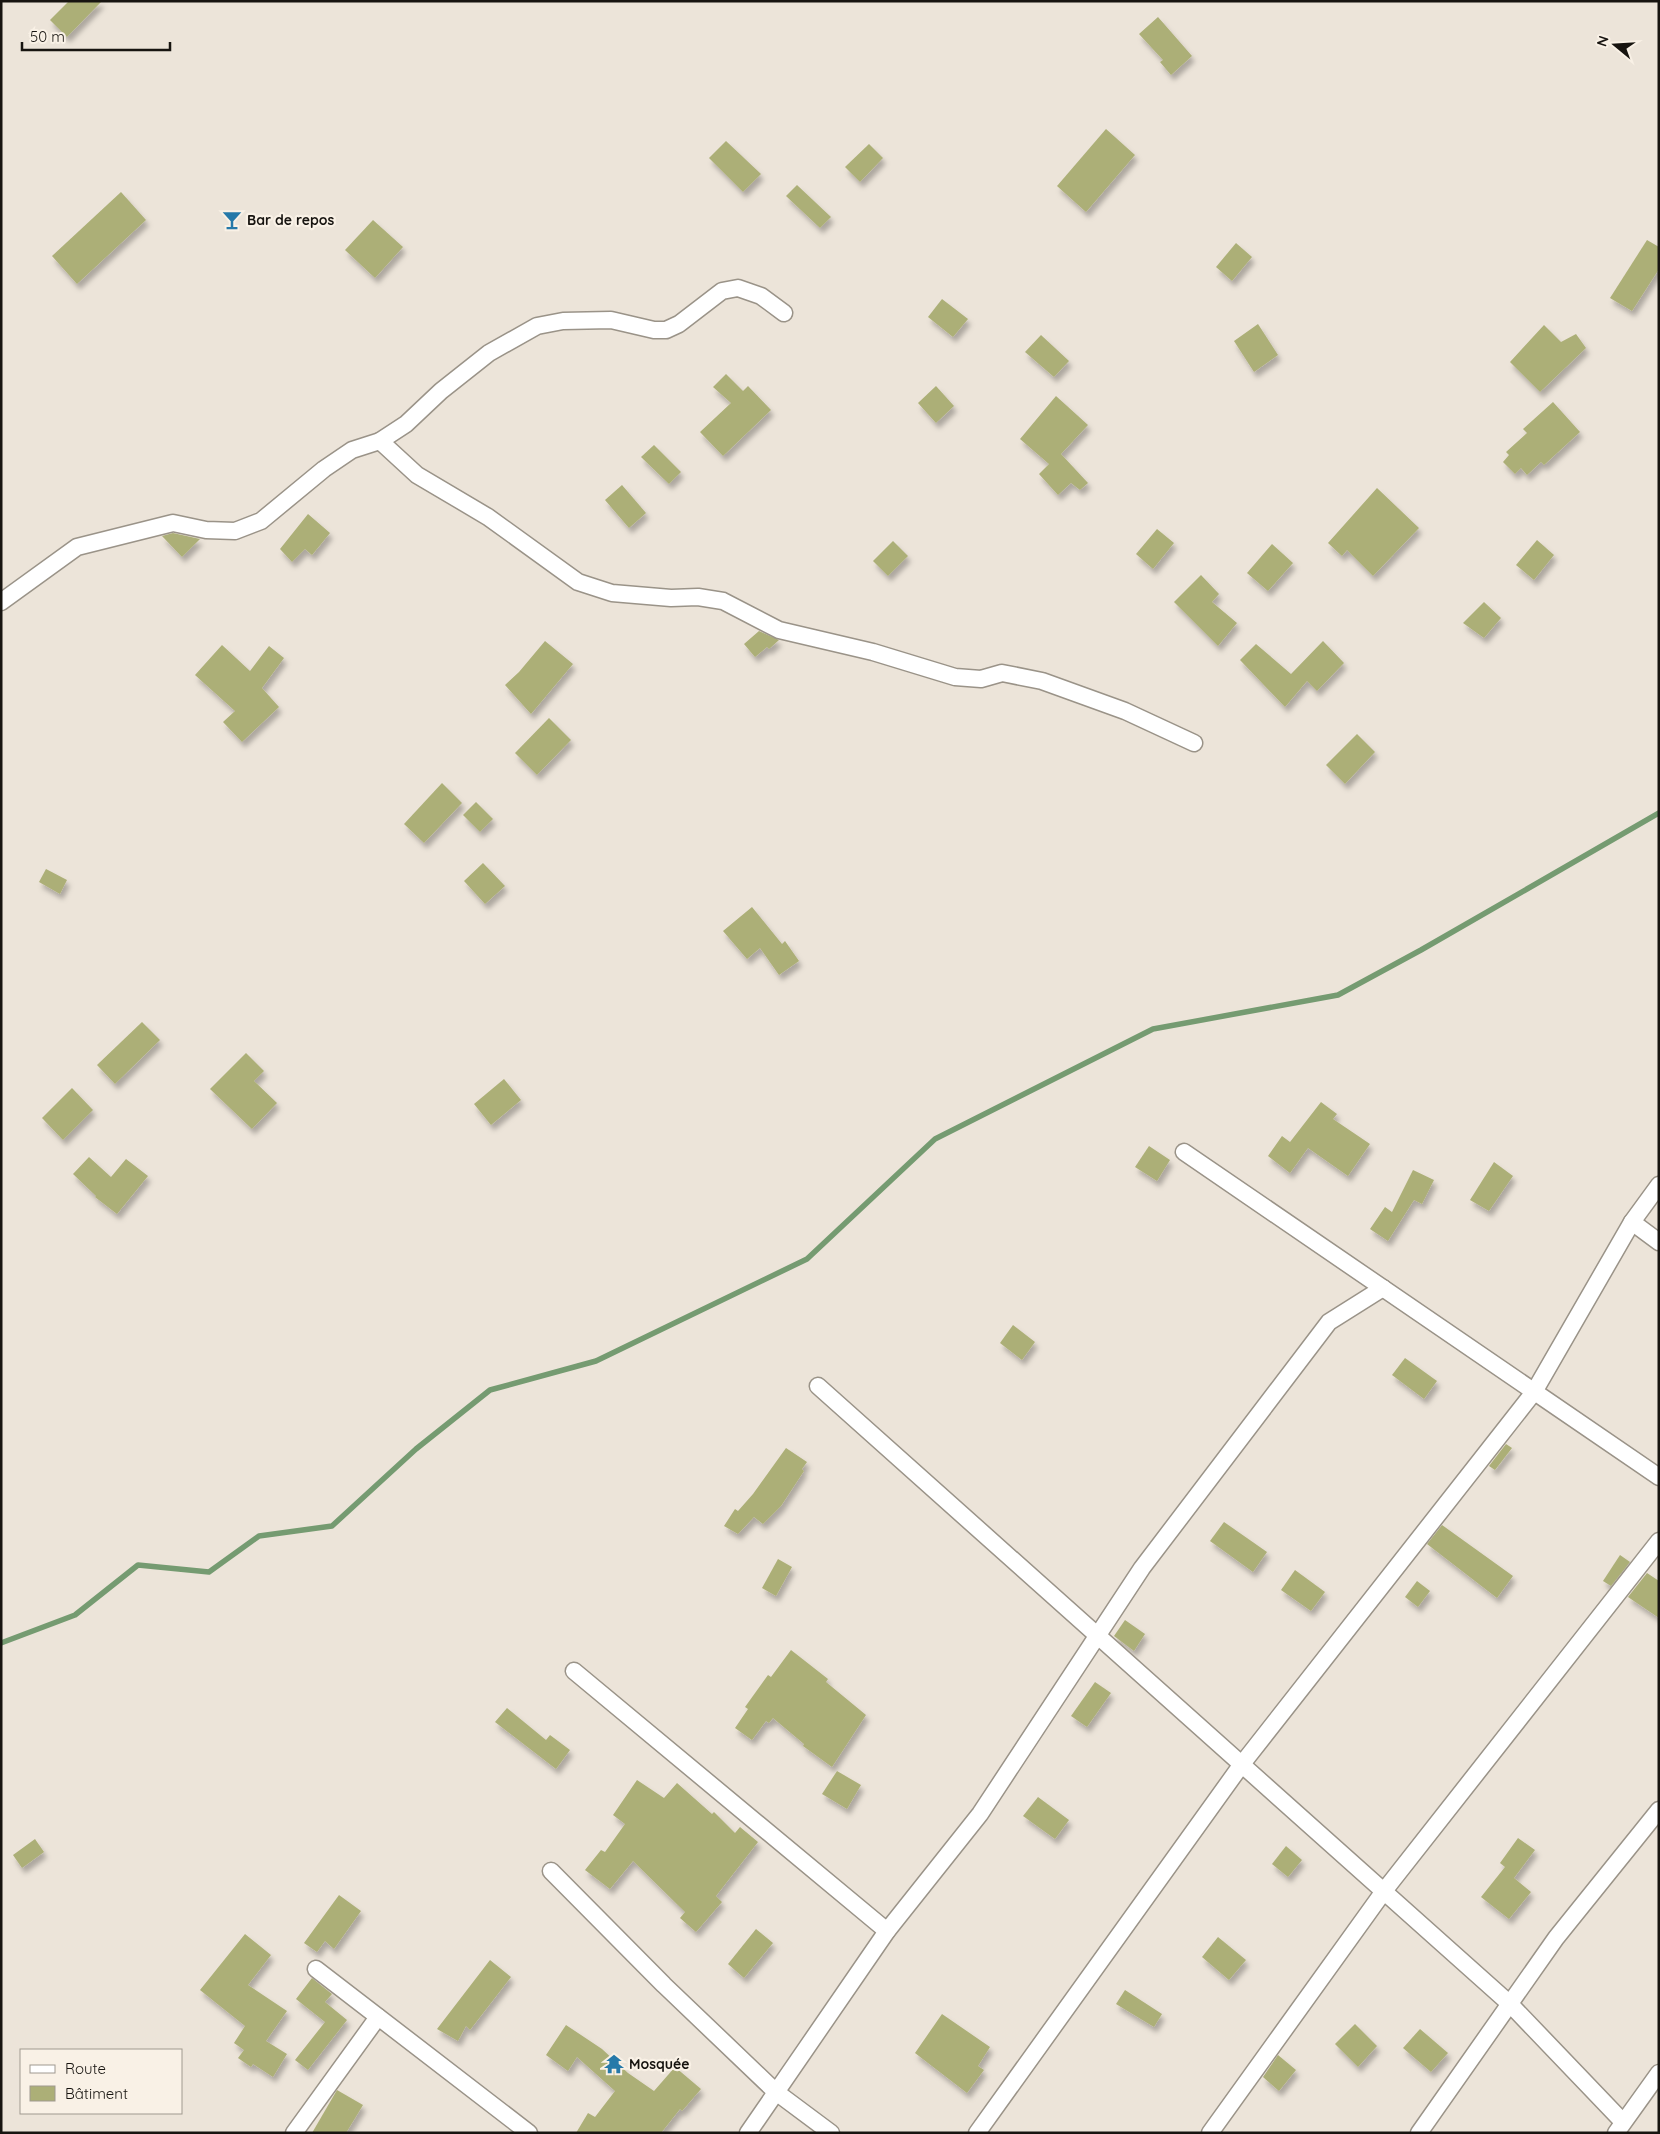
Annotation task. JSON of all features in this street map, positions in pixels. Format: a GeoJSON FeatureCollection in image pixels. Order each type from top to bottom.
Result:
{"type":"FeatureCollection","features":[{"type":"Feature","properties":{"kind":"street"},"geometry":{"type":"LineString","coordinates":[[1,602],[77,547],[173,523],[206,530],[235,530],[261,521],[324,469],[352,450],[380,441],[406,424],[441,391],[489,353],[537,326],[563,321],[611,320],[654,330],[666,330],[679,324],[722,291],[738,288],[762,296],[784,313]]}},
{"type":"Feature","properties":{"kind":"street"},"geometry":{"type":"LineString","coordinates":[[380,441],[417,475],[488,517],[578,582],[612,593],[671,598],[698,597],[724,601],[779,630],[874,652],[955,678],[981,679],[1002,673],[1042,681],[1125,711],[1194,743]]}},
{"type":"Feature","properties":{"kind":"street"},"geometry":{"type":"LineString","coordinates":[[1184,1152],[1659,1477]]}},
{"type":"Feature","properties":{"kind":"street"},"geometry":{"type":"LineString","coordinates":[[977,2133],[1242,1764],[1534,1392],[1632,1222],[1659,1185]]}},
{"type":"Feature","properties":{"kind":"street"},"geometry":{"type":"LineString","coordinates":[[1632,1222],[1659,1242]]}},
{"type":"Feature","properties":{"kind":"street"},"geometry":{"type":"LineString","coordinates":[[748,2133],[887,1931],[980,1814],[1142,1568],[1328,1322],[1383,1288]]}},
{"type":"Feature","properties":{"kind":"street"},"geometry":{"type":"LineString","coordinates":[[818,1386],[1510,2004],[1620,2127],[1659,2073]]}},
{"type":"Feature","properties":{"kind":"street"},"geometry":{"type":"LineString","coordinates":[[1210,2133],[1384,1891],[1659,1540]]}},
{"type":"Feature","properties":{"kind":"street"},"geometry":{"type":"LineString","coordinates":[[574,1671],[887,1931]]}},
{"type":"Feature","properties":{"kind":"street"},"geometry":{"type":"LineString","coordinates":[[1419,2133],[1556,1938],[1659,1810]]}},
{"type":"Feature","properties":{"kind":"street"},"geometry":{"type":"LineString","coordinates":[[551,1871],[664,1985],[776,2092],[832,2133]]}},
{"type":"Feature","properties":{"kind":"street"},"geometry":{"type":"LineString","coordinates":[[316,1969],[529,2133]]}},
{"type":"Feature","properties":{"kind":"street"},"geometry":{"type":"LineString","coordinates":[[294,2133],[378,2017]]}},
{"type":"Feature","properties":{"kind":"building"},"geometry":{"type":"Polygon","coordinates":[[[69,1],[102,1],[67,37],[50,20],[69,1]]]}},
{"type":"Feature","properties":{"kind":"building"},"geometry":{"type":"Polygon","coordinates":[[[1158,17],[1192,56],[1171,75],[1160,62],[1163,60],[1139,34],[1158,17]]]}},
{"type":"Feature","properties":{"kind":"building"},"geometry":{"type":"Polygon","coordinates":[[[1106,129],[1135,155],[1086,212],[1057,186],[1106,129]]]}},
{"type":"Feature","properties":{"kind":"building"},"geometry":{"type":"Polygon","coordinates":[[[726,141],[761,174],[743,192],[709,158],[726,141]]]}},
{"type":"Feature","properties":{"kind":"building"},"geometry":{"type":"Polygon","coordinates":[[[869,144],[883,158],[860,182],[845,167],[869,144]]]}},
{"type":"Feature","properties":{"kind":"building"},"geometry":{"type":"Polygon","coordinates":[[[797,185],[831,217],[820,228],[786,196],[797,185]]]}},
{"type":"Feature","properties":{"kind":"building"},"geometry":{"type":"Polygon","coordinates":[[[121,192],[146,220],[77,284],[52,256],[121,192]]]}},
{"type":"Feature","properties":{"kind":"building"},"geometry":{"type":"Polygon","coordinates":[[[373,220],[403,247],[375,278],[345,250],[373,220]]]}},
{"type":"Feature","properties":{"kind":"building"},"geometry":{"type":"Polygon","coordinates":[[[1647,240],[1659,247],[1659,269],[1632,311],[1610,298],[1647,240]]]}},
{"type":"Feature","properties":{"kind":"building"},"geometry":{"type":"Polygon","coordinates":[[[1236,243],[1252,257],[1232,281],[1216,267],[1236,243]]]}},
{"type":"Feature","properties":{"kind":"building"},"geometry":{"type":"Polygon","coordinates":[[[942,299],[968,319],[953,337],[928,317],[942,299]]]}},
{"type":"Feature","properties":{"kind":"building"},"geometry":{"type":"Polygon","coordinates":[[[1258,324],[1278,355],[1254,372],[1234,341],[1258,324]]]}},
{"type":"Feature","properties":{"kind":"building"},"geometry":{"type":"Polygon","coordinates":[[[1544,325],[1561,342],[1576,334],[1586,348],[1540,392],[1510,362],[1544,325]]]}},
{"type":"Feature","properties":{"kind":"building"},"geometry":{"type":"Polygon","coordinates":[[[1041,335],[1069,361],[1054,377],[1025,352],[1041,335]]]}},
{"type":"Feature","properties":{"kind":"building"},"geometry":{"type":"Polygon","coordinates":[[[726,374],[743,391],[748,386],[771,410],[723,456],[700,432],[731,403],[713,387],[726,374]]]}},
{"type":"Feature","properties":{"kind":"building"},"geometry":{"type":"Polygon","coordinates":[[[936,386],[954,406],[936,423],[918,403],[936,386]]]}},
{"type":"Feature","properties":{"kind":"building"},"geometry":{"type":"Polygon","coordinates":[[[1056,396],[1088,425],[1061,454],[1088,483],[1080,490],[1071,483],[1058,495],[1039,474],[1049,464],[1020,439],[1056,396]]]}},
{"type":"Feature","properties":{"kind":"building"},"geometry":{"type":"Polygon","coordinates":[[[1553,402],[1580,432],[1544,465],[1541,462],[1527,475],[1521,468],[1515,474],[1503,462],[1509,455],[1506,452],[1527,433],[1523,429],[1553,402]]]}},
{"type":"Feature","properties":{"kind":"building"},"geometry":{"type":"Polygon","coordinates":[[[654,445],[681,472],[669,484],[641,457],[654,445]]]}},
{"type":"Feature","properties":{"kind":"building"},"geometry":{"type":"Polygon","coordinates":[[[622,485],[646,513],[629,528],[605,500],[622,485]]]}},
{"type":"Feature","properties":{"kind":"building"},"geometry":{"type":"Polygon","coordinates":[[[1377,488],[1419,528],[1373,576],[1347,550],[1342,556],[1328,543],[1377,488]]]}},
{"type":"Feature","properties":{"kind":"building"},"geometry":{"type":"Polygon","coordinates":[[[308,514],[330,533],[312,555],[305,549],[292,562],[280,549],[308,514]]]}},
{"type":"Feature","properties":{"kind":"building"},"geometry":{"type":"Polygon","coordinates":[[[1157,529],[1174,543],[1153,569],[1136,554],[1157,529]]]}},
{"type":"Feature","properties":{"kind":"building"},"geometry":{"type":"Polygon","coordinates":[[[173,533],[200,539],[182,557],[162,536],[173,533]]]}},
{"type":"Feature","properties":{"kind":"building"},"geometry":{"type":"Polygon","coordinates":[[[1537,540],[1554,555],[1534,580],[1516,565],[1537,540]]]}},
{"type":"Feature","properties":{"kind":"building"},"geometry":{"type":"Polygon","coordinates":[[[893,541],[908,556],[888,576],[873,561],[893,541]]]}},
{"type":"Feature","properties":{"kind":"building"},"geometry":{"type":"Polygon","coordinates":[[[1272,544],[1293,563],[1268,591],[1247,573],[1272,544]]]}},
{"type":"Feature","properties":{"kind":"building"},"geometry":{"type":"Polygon","coordinates":[[[1201,575],[1219,594],[1212,602],[1237,623],[1218,646],[1174,602],[1201,575]]]}},
{"type":"Feature","properties":{"kind":"building"},"geometry":{"type":"Polygon","coordinates":[[[1484,602],[1501,618],[1484,638],[1463,623],[1484,602]]]}},
{"type":"Feature","properties":{"kind":"building"},"geometry":{"type":"Polygon","coordinates":[[[759,631],[779,640],[769,649],[767,647],[755,657],[744,644],[759,631]]]}},
{"type":"Feature","properties":{"kind":"building"},"geometry":{"type":"Polygon","coordinates":[[[545,641],[573,664],[531,714],[505,685],[519,672],[545,641]]]}},
{"type":"Feature","properties":{"kind":"building"},"geometry":{"type":"Polygon","coordinates":[[[1323,641],[1344,663],[1317,691],[1307,681],[1285,707],[1240,660],[1256,644],[1291,674],[1323,641]]]}},
{"type":"Feature","properties":{"kind":"building"},"geometry":{"type":"Polygon","coordinates":[[[222,645],[250,671],[269,646],[284,658],[262,688],[279,707],[242,742],[223,722],[235,711],[195,675],[222,645]]]}},
{"type":"Feature","properties":{"kind":"building"},"geometry":{"type":"Polygon","coordinates":[[[549,718],[571,740],[537,775],[515,753],[549,718]]]}},
{"type":"Feature","properties":{"kind":"building"},"geometry":{"type":"Polygon","coordinates":[[[1357,734],[1375,752],[1345,784],[1326,765],[1357,734]]]}},
{"type":"Feature","properties":{"kind":"building"},"geometry":{"type":"Polygon","coordinates":[[[442,783],[462,803],[424,843],[404,824],[442,783]]]}},
{"type":"Feature","properties":{"kind":"building"},"geometry":{"type":"Polygon","coordinates":[[[476,802],[493,819],[480,832],[463,815],[476,802]]]}},
{"type":"Feature","properties":{"kind":"building"},"geometry":{"type":"Polygon","coordinates":[[[483,863],[505,886],[485,904],[464,881],[483,863]]]}},
{"type":"Feature","properties":{"kind":"building"},"geometry":{"type":"Polygon","coordinates":[[[46,869],[67,880],[60,894],[39,882],[46,869]]]}},
{"type":"Feature","properties":{"kind":"building"},"geometry":{"type":"Polygon","coordinates":[[[752,907],[782,944],[785,941],[799,961],[779,975],[760,948],[747,959],[723,931],[752,907]]]}},
{"type":"Feature","properties":{"kind":"building"},"geometry":{"type":"Polygon","coordinates":[[[142,1022],[160,1040],[115,1084],[97,1065],[142,1022]]]}},
{"type":"Feature","properties":{"kind":"building"},"geometry":{"type":"Polygon","coordinates":[[[246,1053],[264,1071],[254,1081],[277,1103],[252,1129],[210,1089],[246,1053]]]}},
{"type":"Feature","properties":{"kind":"building"},"geometry":{"type":"Polygon","coordinates":[[[504,1079],[521,1100],[491,1125],[474,1104],[504,1079]]]}},
{"type":"Feature","properties":{"kind":"building"},"geometry":{"type":"Polygon","coordinates":[[[72,1088],[93,1110],[63,1140],[42,1118],[72,1088]]]}},
{"type":"Feature","properties":{"kind":"building"},"geometry":{"type":"Polygon","coordinates":[[[1321,1102],[1337,1114],[1333,1119],[1370,1144],[1348,1176],[1308,1148],[1290,1173],[1268,1156],[1282,1136],[1290,1142],[1321,1102]]]}},
{"type":"Feature","properties":{"kind":"building"},"geometry":{"type":"Polygon","coordinates":[[[1149,1146],[1170,1160],[1157,1181],[1135,1167],[1149,1146]]]}},
{"type":"Feature","properties":{"kind":"building"},"geometry":{"type":"Polygon","coordinates":[[[89,1157],[111,1177],[126,1159],[148,1176],[117,1214],[95,1197],[73,1174],[89,1157]]]}},
{"type":"Feature","properties":{"kind":"building"},"geometry":{"type":"Polygon","coordinates":[[[1494,1162],[1513,1176],[1489,1211],[1470,1200],[1494,1162]]]}},
{"type":"Feature","properties":{"kind":"building"},"geometry":{"type":"Polygon","coordinates":[[[1413,1170],[1434,1180],[1422,1204],[1414,1200],[1388,1241],[1370,1229],[1385,1207],[1392,1212],[1413,1170]]]}},
{"type":"Feature","properties":{"kind":"building"},"geometry":{"type":"Polygon","coordinates":[[[1013,1325],[1035,1342],[1022,1360],[1000,1343],[1013,1325]]]}},
{"type":"Feature","properties":{"kind":"building"},"geometry":{"type":"Polygon","coordinates":[[[1405,1358],[1437,1381],[1424,1399],[1392,1375],[1405,1358]]]}},
{"type":"Feature","properties":{"kind":"building"},"geometry":{"type":"Polygon","coordinates":[[[1506,1444],[1512,1448],[1495,1470],[1489,1466],[1506,1444]]]}},
{"type":"Feature","properties":{"kind":"building"},"geometry":{"type":"Polygon","coordinates":[[[786,1448],[807,1462],[802,1469],[804,1471],[781,1506],[763,1524],[754,1517],[738,1534],[724,1526],[735,1509],[738,1511],[753,1494],[786,1448]]]}},
{"type":"Feature","properties":{"kind":"building"},"geometry":{"type":"Polygon","coordinates":[[[1224,1522],[1267,1552],[1253,1572],[1210,1541],[1224,1522]]]}},
{"type":"Feature","properties":{"kind":"building"},"geometry":{"type":"Polygon","coordinates":[[[1442,1525],[1513,1576],[1497,1598],[1427,1544],[1442,1525]]]}},
{"type":"Feature","properties":{"kind":"building"},"geometry":{"type":"Polygon","coordinates":[[[1620,1555],[1630,1562],[1611,1586],[1603,1581],[1620,1555]]]}},
{"type":"Feature","properties":{"kind":"building"},"geometry":{"type":"Polygon","coordinates":[[[778,1559],[792,1567],[776,1596],[762,1588],[778,1559]]]}},
{"type":"Feature","properties":{"kind":"building"},"geometry":{"type":"Polygon","coordinates":[[[1295,1570],[1325,1592],[1311,1611],[1281,1590],[1295,1570]]]}},
{"type":"Feature","properties":{"kind":"building"},"geometry":{"type":"Polygon","coordinates":[[[1647,1573],[1659,1581],[1659,1618],[1628,1597],[1647,1573]]]}},
{"type":"Feature","properties":{"kind":"building"},"geometry":{"type":"Polygon","coordinates":[[[1417,1581],[1430,1591],[1418,1607],[1405,1597],[1417,1581]]]}},
{"type":"Feature","properties":{"kind":"building"},"geometry":{"type":"Polygon","coordinates":[[[1125,1620],[1145,1634],[1134,1651],[1114,1636],[1125,1620]]]}},
{"type":"Feature","properties":{"kind":"building"},"geometry":{"type":"Polygon","coordinates":[[[791,1650],[828,1679],[826,1682],[866,1715],[832,1767],[803,1746],[804,1744],[773,1718],[769,1723],[766,1721],[752,1740],[735,1728],[748,1709],[745,1707],[768,1675],[771,1677],[791,1650]]]}},
{"type":"Feature","properties":{"kind":"building"},"geometry":{"type":"Polygon","coordinates":[[[1095,1682],[1111,1693],[1087,1727],[1071,1716],[1095,1682]]]}},
{"type":"Feature","properties":{"kind":"building"},"geometry":{"type":"Polygon","coordinates":[[[507,1708],[546,1740],[550,1735],[570,1750],[556,1769],[495,1722],[507,1708]]]}},
{"type":"Feature","properties":{"kind":"building"},"geometry":{"type":"Polygon","coordinates":[[[837,1771],[861,1785],[847,1809],[822,1794],[837,1771]]]}},
{"type":"Feature","properties":{"kind":"building"},"geometry":{"type":"Polygon","coordinates":[[[637,1780],[664,1798],[677,1783],[712,1814],[714,1812],[735,1833],[740,1827],[758,1842],[716,1896],[722,1902],[696,1932],[680,1918],[685,1912],[633,1861],[610,1889],[585,1870],[601,1850],[605,1852],[625,1824],[613,1815],[637,1780]]]}},
{"type":"Feature","properties":{"kind":"building"},"geometry":{"type":"Polygon","coordinates":[[[1038,1797],[1069,1820],[1055,1839],[1023,1816],[1038,1797]]]}},
{"type":"Feature","properties":{"kind":"building"},"geometry":{"type":"Polygon","coordinates":[[[1518,1838],[1535,1850],[1514,1878],[1531,1892],[1509,1919],[1481,1897],[1505,1867],[1500,1863],[1518,1838]]]}},
{"type":"Feature","properties":{"kind":"building"},"geometry":{"type":"Polygon","coordinates":[[[35,1839],[44,1852],[22,1868],[13,1855],[35,1839]]]}},
{"type":"Feature","properties":{"kind":"building"},"geometry":{"type":"Polygon","coordinates":[[[1286,1846],[1302,1860],[1288,1877],[1272,1864],[1286,1846]]]}},
{"type":"Feature","properties":{"kind":"building"},"geometry":{"type":"Polygon","coordinates":[[[339,1895],[361,1911],[334,1949],[325,1941],[317,1952],[304,1943],[339,1895]]]}},
{"type":"Feature","properties":{"kind":"building"},"geometry":{"type":"Polygon","coordinates":[[[756,1929],[773,1943],[744,1978],[728,1964],[756,1929]]]}},
{"type":"Feature","properties":{"kind":"building"},"geometry":{"type":"Polygon","coordinates":[[[245,1934],[271,1955],[248,1985],[287,2011],[266,2041],[287,2054],[273,2077],[253,2064],[251,2067],[238,2058],[244,2050],[234,2043],[245,2026],[200,1990],[245,1934]]]}},
{"type":"Feature","properties":{"kind":"building"},"geometry":{"type":"Polygon","coordinates":[[[1218,1937],[1246,1960],[1229,1980],[1202,1957],[1218,1937]]]}},
{"type":"Feature","properties":{"kind":"building"},"geometry":{"type":"Polygon","coordinates":[[[490,1960],[511,1977],[470,2030],[466,2026],[458,2041],[437,2029],[490,1960]]]}},
{"type":"Feature","properties":{"kind":"building"},"geometry":{"type":"Polygon","coordinates":[[[312,1978],[332,1994],[325,2002],[347,2020],[308,2070],[295,2060],[325,2022],[296,1999],[312,1978]]]}},
{"type":"Feature","properties":{"kind":"building"},"geometry":{"type":"Polygon","coordinates":[[[1125,1990],[1162,2014],[1154,2027],[1116,2004],[1125,1990]]]}},
{"type":"Feature","properties":{"kind":"building"},"geometry":{"type":"Polygon","coordinates":[[[942,2014],[990,2047],[978,2066],[984,2070],[967,2093],[915,2053],[942,2014]]]}},
{"type":"Feature","properties":{"kind":"building"},"geometry":{"type":"Polygon","coordinates":[[[1355,2024],[1377,2046],[1358,2067],[1335,2044],[1355,2024]]]}},
{"type":"Feature","properties":{"kind":"building"},"geometry":{"type":"Polygon","coordinates":[[[566,2025],[602,2049],[628,2073],[654,2091],[675,2067],[701,2089],[682,2111],[680,2109],[661,2133],[576,2133],[588,2113],[595,2117],[615,2091],[577,2057],[568,2071],[546,2055],[566,2025]]]}},
{"type":"Feature","properties":{"kind":"building"},"geometry":{"type":"Polygon","coordinates":[[[1420,2029],[1448,2053],[1431,2072],[1403,2048],[1420,2029]]]}},
{"type":"Feature","properties":{"kind":"building"},"geometry":{"type":"Polygon","coordinates":[[[1278,2055],[1296,2070],[1279,2091],[1263,2077],[1278,2055]]]}},
{"type":"Feature","properties":{"kind":"building"},"geometry":{"type":"Polygon","coordinates":[[[337,2090],[363,2105],[346,2133],[312,2133],[337,2090]]]}},
{"type":"Feature","properties":{"kind":"waterway"},"geometry":{"type":"LineString","coordinates":[[1,1643],[75,1615],[138,1565],[209,1572],[259,1536],[332,1526],[416,1449],[490,1390],[596,1361],[807,1259],[935,1139],[1153,1029],[1338,995],[1421,950],[1659,813]]}},
{"type":"Feature","properties":{"kind":"place","name":"Bar de repos"},"geometry":{"type":"Point","coordinates":[232,220]}},
{"type":"Feature","properties":{"kind":"place","name":"Mosquée"},"geometry":{"type":"Point","coordinates":[614,2064]}}]}
